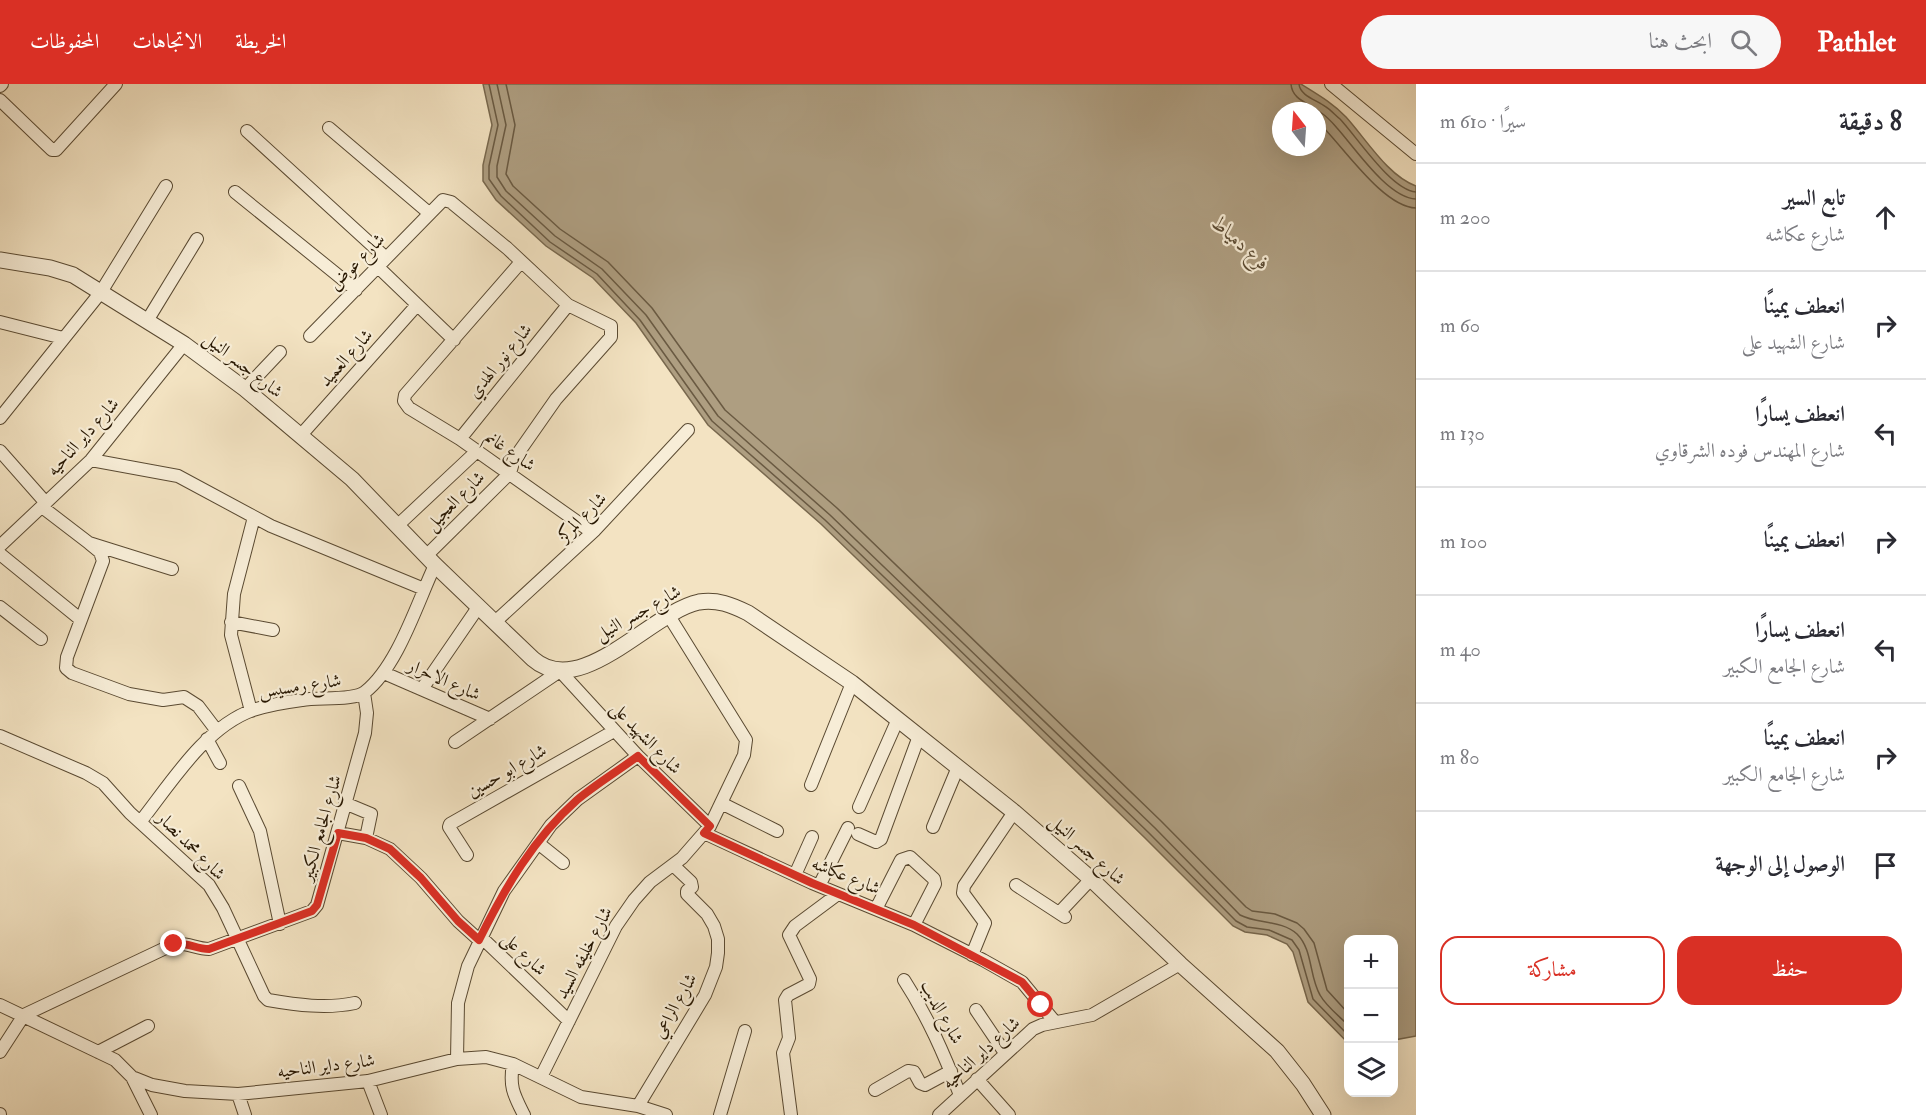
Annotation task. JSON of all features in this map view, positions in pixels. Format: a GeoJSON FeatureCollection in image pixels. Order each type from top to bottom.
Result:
{"type":"FeatureCollection","features":[{"type":"Feature","properties":{"kind":"street"},"geometry":{"type":"LineString","coordinates":[[0,100],[52,150],[56,150],[116,84]]}},
{"type":"Feature","properties":{"kind":"street"},"geometry":{"type":"LineString","coordinates":[[1330,84],[1416,154]]}},
{"type":"Feature","properties":{"kind":"street"},"geometry":{"type":"LineString","coordinates":[[330,128],[429,213],[440,201],[451,202],[568,305]]}},
{"type":"Feature","properties":{"kind":"street"},"geometry":{"type":"LineString","coordinates":[[247,131],[382,263],[417,305],[454,340],[521,262]]}},
{"type":"Feature","properties":{"kind":"street"},"geometry":{"type":"LineString","coordinates":[[0,418],[101,292],[166,186]]}},
{"type":"Feature","properties":{"kind":"street"},"geometry":{"type":"LineString","coordinates":[[235,192],[356,290]]}},
{"type":"Feature","properties":{"kind":"street","name":"شارع عوض"},"geometry":{"type":"LineString","coordinates":[[310,336],[429,213]]}},
{"type":"Feature","properties":{"kind":"street"},"geometry":{"type":"LineString","coordinates":[[147,321],[197,239]]}},
{"type":"Feature","properties":{"kind":"street","name":"شارع جسر النيل"},"geometry":{"type":"LineString","coordinates":[[0,260],[50,268],[73,275],[184,344],[244,389],[352,479],[430,561],[539,663],[560,671],[583,666],[612,652],[683,607],[699,602],[716,601],[733,605],[748,613],[852,683],[1014,812],[1091,879],[1180,964],[1277,1051],[1303,1084],[1323,1115]]}},
{"type":"Feature","properties":{"kind":"street","name":"شارع العميد"},"geometry":{"type":"LineString","coordinates":[[301,435],[417,305]]}},
{"type":"Feature","properties":{"kind":"street","name":"شارع نور الهدي"},"geometry":{"type":"LineString","coordinates":[[460,439],[568,305]]}},
{"type":"Feature","properties":{"kind":"street","name":"شارع العجيل"},"geometry":{"type":"LineString","coordinates":[[430,561],[510,473],[514,459],[522,451],[556,399],[612,335],[611,326],[607,323],[568,305]]}},
{"type":"Feature","properties":{"kind":"street"},"geometry":{"type":"LineString","coordinates":[[0,322],[63,338]]}},
{"type":"Feature","properties":{"kind":"street","name":"شارع غانم"},"geometry":{"type":"LineString","coordinates":[[454,340],[405,395],[404,401],[409,408],[477,450],[586,528]]}},
{"type":"Feature","properties":{"kind":"street","name":"شارع داير الناحيه"},"geometry":{"type":"LineString","coordinates":[[0,546],[91,460],[184,344]]}},
{"type":"Feature","properties":{"kind":"street"},"geometry":{"type":"LineString","coordinates":[[244,389],[280,352]]}},
{"type":"Feature","properties":{"kind":"street","name":"شارع المركز"},"geometry":{"type":"LineString","coordinates":[[495,622],[595,530],[688,430]]}},
{"type":"Feature","properties":{"kind":"street"},"geometry":{"type":"LineString","coordinates":[[397,526],[477,450]]}},
{"type":"Feature","properties":{"kind":"street"},"geometry":{"type":"LineString","coordinates":[[0,451],[44,505],[100,552],[103,561],[67,657],[66,665],[69,671],[129,694],[163,700],[184,697],[198,706],[212,735],[220,762]]}},
{"type":"Feature","properties":{"kind":"street"},"geometry":{"type":"LineString","coordinates":[[91,460],[178,476],[271,526],[424,588]]}},
{"type":"Feature","properties":{"kind":"street"},"geometry":{"type":"LineString","coordinates":[[251,711],[235,658],[231,622],[234,594],[254,518]]}},
{"type":"Feature","properties":{"kind":"street"},"geometry":{"type":"LineString","coordinates":[[89,543],[172,569]]}},
{"type":"Feature","properties":{"kind":"street"},"geometry":{"type":"LineString","coordinates":[[0,554],[80,619]]}},
{"type":"Feature","properties":{"kind":"street","name":"شارع رمسيس"},"geometry":{"type":"LineString","coordinates":[[141,821],[212,735],[251,711],[279,703],[357,696],[364,693],[384,673],[407,629],[424,588],[430,561]]}},
{"type":"Feature","properties":{"kind":"street"},"geometry":{"type":"LineString","coordinates":[[422,689],[479,606]]}},
{"type":"Feature","properties":{"kind":"street"},"geometry":{"type":"LineString","coordinates":[[0,607],[41,639]]}},
{"type":"Feature","properties":{"kind":"street","name":"شارع خليفه السيد"},"geometry":{"type":"LineString","coordinates":[[541,1077],[616,926],[650,882],[682,858],[707,830],[744,755],[746,740],[669,616]]}},
{"type":"Feature","properties":{"kind":"street"},"geometry":{"type":"LineString","coordinates":[[231,622],[273,630]]}},
{"type":"Feature","properties":{"kind":"street"},"geometry":{"type":"LineString","coordinates":[[455,742],[560,671]]}},
{"type":"Feature","properties":{"kind":"street","name":"شارع الشهيد على"},"geometry":{"type":"LineString","coordinates":[[560,671],[707,830]]}},
{"type":"Feature","properties":{"kind":"street","name":"شارع الاحرار"},"geometry":{"type":"LineString","coordinates":[[384,673],[489,719]]}},
{"type":"Feature","properties":{"kind":"street"},"geometry":{"type":"LineString","coordinates":[[811,785],[852,683]]}},
{"type":"Feature","properties":{"kind":"street","name":"شارع الجامع الكبير"},"geometry":{"type":"LineString","coordinates":[[24,1015],[174,944],[183,943],[209,949],[307,914],[315,908],[359,761],[367,724],[364,693]]}},
{"type":"Feature","properties":{"kind":"street"},"geometry":{"type":"LineString","coordinates":[[859,807],[898,720]]}},
{"type":"Feature","properties":{"kind":"street","name":"شارع ابو حسين"},"geometry":{"type":"LineString","coordinates":[[467,855],[449,827],[450,824],[614,731]]}},
{"type":"Feature","properties":{"kind":"street","name":"شارع محمد نصار"},"geometry":{"type":"LineString","coordinates":[[0,736],[86,773],[103,783],[130,813],[208,885],[223,908],[264,996],[268,1000],[322,1007],[355,1003]]}},
{"type":"Feature","properties":{"kind":"street"},"geometry":{"type":"LineString","coordinates":[[819,886],[853,831],[876,842],[881,839],[919,736]]}},
{"type":"Feature","properties":{"kind":"street"},"geometry":{"type":"LineString","coordinates":[[457,1059],[458,1003],[468,966],[504,891],[551,825],[578,799],[638,756]]}},
{"type":"Feature","properties":{"kind":"street"},"geometry":{"type":"LineString","coordinates":[[933,827],[958,767]]}},
{"type":"Feature","properties":{"kind":"street"},"geometry":{"type":"LineString","coordinates":[[239,786],[260,831],[280,924]]}},
{"type":"Feature","properties":{"kind":"street"},"geometry":{"type":"LineString","coordinates":[[721,803],[777,831]]}},
{"type":"Feature","properties":{"kind":"street"},"geometry":{"type":"LineString","coordinates":[[346,804],[371,814],[366,838]]}},
{"type":"Feature","properties":{"kind":"street"},"geometry":{"type":"LineString","coordinates":[[972,956],[985,928],[985,923],[963,893],[964,886],[1014,812]]}},
{"type":"Feature","properties":{"kind":"street","name":"شارع عكاشه"},"geometry":{"type":"LineString","coordinates":[[707,830],[795,875],[914,925],[936,943],[972,956],[1022,982],[1055,1022]]}},
{"type":"Feature","properties":{"kind":"street","name":"شارع على"},"geometry":{"type":"LineString","coordinates":[[338,833],[366,838],[390,849],[421,878],[458,921],[480,938],[569,1021]]}},
{"type":"Feature","properties":{"kind":"street"},"geometry":{"type":"LineString","coordinates":[[795,875],[812,837]]}},
{"type":"Feature","properties":{"kind":"street"},"geometry":{"type":"LineString","coordinates":[[538,843],[563,863]]}},
{"type":"Feature","properties":{"kind":"street"},"geometry":{"type":"LineString","coordinates":[[876,909],[901,860],[910,857],[933,879],[935,884],[914,925]]}},
{"type":"Feature","properties":{"kind":"street","name":"شارع الراعي"},"geometry":{"type":"LineString","coordinates":[[638,1106],[705,995],[716,967],[718,939],[714,926],[707,914],[687,894],[692,887],[691,882],[673,865]]}},
{"type":"Feature","properties":{"kind":"street"},"geometry":{"type":"LineString","coordinates":[[1016,885],[1062,915],[1091,879]]}},
{"type":"Feature","properties":{"kind":"street"},"geometry":{"type":"LineString","coordinates":[[791,1115],[783,1053],[789,1038],[785,1000],[788,995],[809,984],[810,979],[789,935],[795,926],[838,894]]}},
{"type":"Feature","properties":{"kind":"street","name":"شارع داير الناحيه"},"geometry":{"type":"LineString","coordinates":[[939,1115],[1033,1029],[1092,1015],[1180,964]]}},
{"type":"Feature","properties":{"kind":"street","name":"شارع الديب"},"geometry":{"type":"LineString","coordinates":[[904,980],[938,1039],[960,1095]]}},
{"type":"Feature","properties":{"kind":"street","name":"شارع داير الناحيه"},"geometry":{"type":"LineString","coordinates":[[0,1005],[115,1060],[132,1077],[152,1085],[185,1091],[238,1094],[368,1081],[457,1059],[486,1057],[513,1064],[581,1097],[638,1106],[666,1115]]}},
{"type":"Feature","properties":{"kind":"street"},"geometry":{"type":"LineString","coordinates":[[976,1010],[1005,1053]]}},
{"type":"Feature","properties":{"kind":"street"},"geometry":{"type":"LineString","coordinates":[[0,1052],[24,1015]]}},
{"type":"Feature","properties":{"kind":"street"},"geometry":{"type":"LineString","coordinates":[[98,1052],[148,1026]]}},
{"type":"Feature","properties":{"kind":"street"},"geometry":{"type":"LineString","coordinates":[[720,1115],[745,1031]]}},
{"type":"Feature","properties":{"kind":"street"},"geometry":{"type":"LineString","coordinates":[[513,1064],[511,1087],[524,1115]]}},
{"type":"Feature","properties":{"kind":"street"},"geometry":{"type":"LineString","coordinates":[[875,1090],[908,1071],[914,1072],[920,1083],[925,1085],[951,1071]]}},
{"type":"Feature","properties":{"kind":"street"},"geometry":{"type":"LineString","coordinates":[[132,1077],[151,1115]]}},
{"type":"Feature","properties":{"kind":"street"},"geometry":{"type":"LineString","coordinates":[[977,1079],[1010,1115]]}},
{"type":"Feature","properties":{"kind":"street"},"geometry":{"type":"LineString","coordinates":[[368,1081],[381,1115]]}},
{"type":"Feature","properties":{"kind":"street"},"geometry":{"type":"LineString","coordinates":[[238,1094],[245,1115]]}},
{"type":"Feature","properties":{"kind":"water","name":"فرع دمياط"},"geometry":{"type":"Polygon","coordinates":[[[483,84],[1301,84],[1341,112],[1387,166],[1416,186],[1416,1036],[1398,1039],[1398,935],[1344,935],[1344,1039],[1308,1002],[1293,952],[1287,944],[1267,935],[1245,932],[1233,926],[821,524],[708,425],[636,323],[593,278],[546,246],[496,200],[483,181],[483,165],[492,125],[483,84]]]}},
{"type":"Feature","properties":{"kind":"route"},"geometry":{"type":"LineString","coordinates":[[174,944],[183,943],[209,949],[312,911],[317,905],[338,833],[366,838],[390,849],[421,878],[458,921],[479,940],[504,891],[551,825],[578,799],[638,756],[710,826],[704,833],[812,883],[914,925],[983,960],[1022,982],[1041,1005]]}}]}
